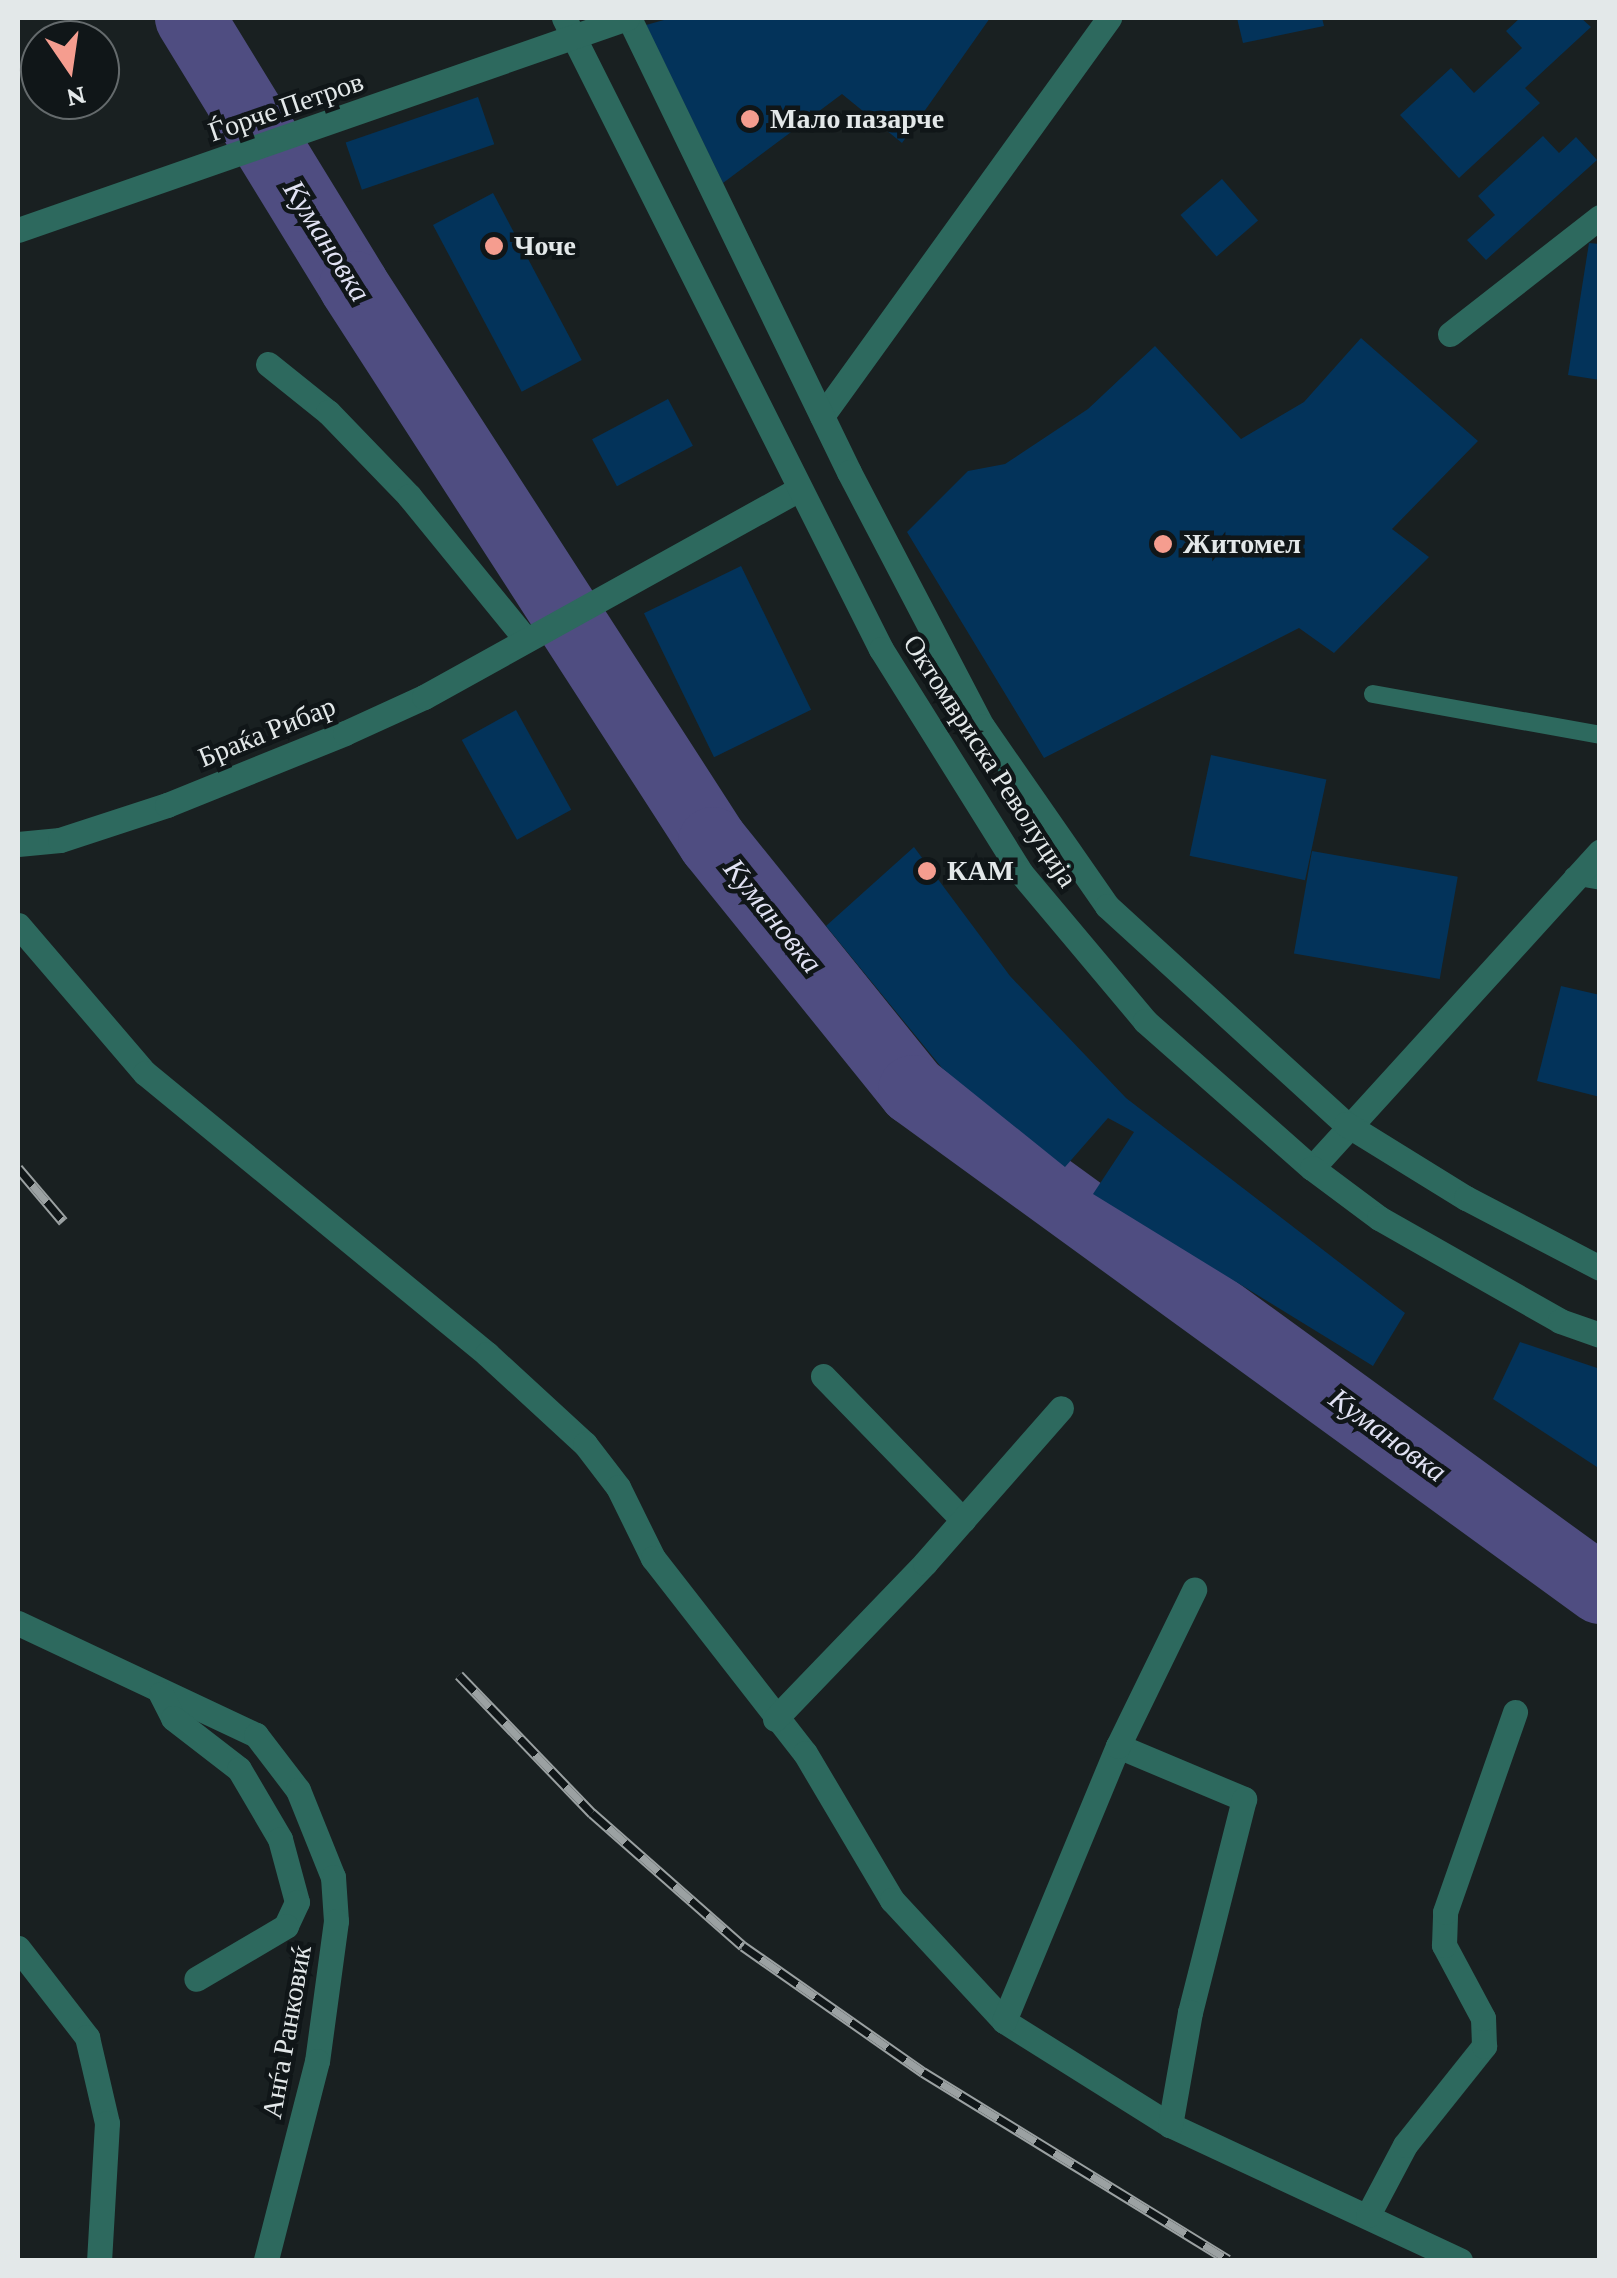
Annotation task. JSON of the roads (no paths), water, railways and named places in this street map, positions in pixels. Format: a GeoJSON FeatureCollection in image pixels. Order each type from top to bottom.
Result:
{"type":"FeatureCollection","features":[{"type":"Feature","properties":{"kind":"street","name":"Ѓорче Петров"},"geometry":{"type":"LineString","coordinates":[[18,230],[410,96],[568,27],[628,18]]}},
{"type":"Feature","properties":{"kind":"street","name":"Октомвриска Револуција"},"geometry":{"type":"LineString","coordinates":[[628,18],[822,416],[982,726],[1107,906],[1172,971],[1346,1124],[1466,1198],[1600,1268]]}},
{"type":"Feature","properties":{"kind":"street"},"geometry":{"type":"LineString","coordinates":[[822,416],[1109,18]]}},
{"type":"Feature","properties":{"kind":"street","name":"Октомвриска Револуција"},"geometry":{"type":"LineString","coordinates":[[568,27],[881,649],[1021,874],[1145,1021],[1312,1168],[1395,1227],[1560,1321],[1600,1335]]}},
{"type":"Feature","properties":{"kind":"street"},"geometry":{"type":"LineString","coordinates":[[1450,334],[1600,217]]}},
{"type":"Feature","properties":{"kind":"street"},"geometry":{"type":"LineString","coordinates":[[268,364],[328,412],[409,496],[524,638]]}},
{"type":"Feature","properties":{"kind":"street","name":"Браќа Рибар"},"geometry":{"type":"LineString","coordinates":[[18,844],[60,840],[167,806],[424,698],[524,638],[693,552],[799,489]]}},
{"type":"Feature","properties":{"kind":"street"},"geometry":{"type":"LineString","coordinates":[[1312,1168],[1346,1124],[1600,851]]}},
{"type":"Feature","properties":{"kind":"street"},"geometry":{"type":"LineString","coordinates":[[18,925],[145,1073],[487,1354],[585,1444],[618,1487],[653,1558],[813,1767],[892,1900],[1004,2020],[1170,2125],[1460,2260]]}},
{"type":"Feature","properties":{"kind":"street"},"geometry":{"type":"LineString","coordinates":[[823,1376],[963,1520]]}},
{"type":"Feature","properties":{"kind":"street"},"geometry":{"type":"LineString","coordinates":[[776,1718],[963,1520],[1061,1408]]}},
{"type":"Feature","properties":{"kind":"street"},"geometry":{"type":"LineString","coordinates":[[1004,2020],[1118,1746],[1194,1590]]}},
{"type":"Feature","properties":{"kind":"street","name":"Анѓа Ранковиќ"},"geometry":{"type":"LineString","coordinates":[[18,1623],[161,1694],[256,1735],[298,1790],[334,1877],[326,2014],[266,2260]]}},
{"type":"Feature","properties":{"kind":"street"},"geometry":{"type":"LineString","coordinates":[[161,1694],[173,1718],[239,1769],[280,1840],[298,1902],[286,1926],[196,1979]]}},
{"type":"Feature","properties":{"kind":"street"},"geometry":{"type":"LineString","coordinates":[[1368,2215],[1405,2146],[1484,2046],[1483,2018],[1444,1945],[1445,1912],[1514,1712]]}},
{"type":"Feature","properties":{"kind":"street"},"geometry":{"type":"LineString","coordinates":[[1118,1746],[1244,1798],[1170,2125]]}},
{"type":"Feature","properties":{"kind":"street"},"geometry":{"type":"LineString","coordinates":[[18,1948],[87,2038],[107,2122],[99,2260]]}},
{"type":"Feature","properties":{"kind":"lane"},"geometry":{"type":"LineString","coordinates":[[1373,694],[1600,734]]}},
{"type":"Feature","properties":{"kind":"lane"},"geometry":{"type":"LineString","coordinates":[[1573,876],[1600,881]]}},
{"type":"Feature","properties":{"kind":"waterway","name":"Кумановка"},"geometry":{"type":"LineString","coordinates":[[190,18],[354,286],[713,842],[913,1090],[1600,1589]]}},
{"type":"Feature","properties":{"kind":"railway"},"geometry":{"type":"LineString","coordinates":[[18,1168],[63,1221]]}},
{"type":"Feature","properties":{"kind":"railway"},"geometry":{"type":"LineString","coordinates":[[459,1675],[592,1813],[743,1946],[923,2072],[1228,2260]]}},
{"type":"Feature","properties":{"kind":"place","name":"Мало пазарче"},"geometry":{"type":"Point","coordinates":[750,119]}},
{"type":"Feature","properties":{"kind":"place","name":"Чоче"},"geometry":{"type":"Point","coordinates":[494,246]}},
{"type":"Feature","properties":{"kind":"place","name":"Житомел"},"geometry":{"type":"Point","coordinates":[1163,544]}},
{"type":"Feature","properties":{"kind":"place","name":"КАМ"},"geometry":{"type":"Point","coordinates":[927,871]}}]}
